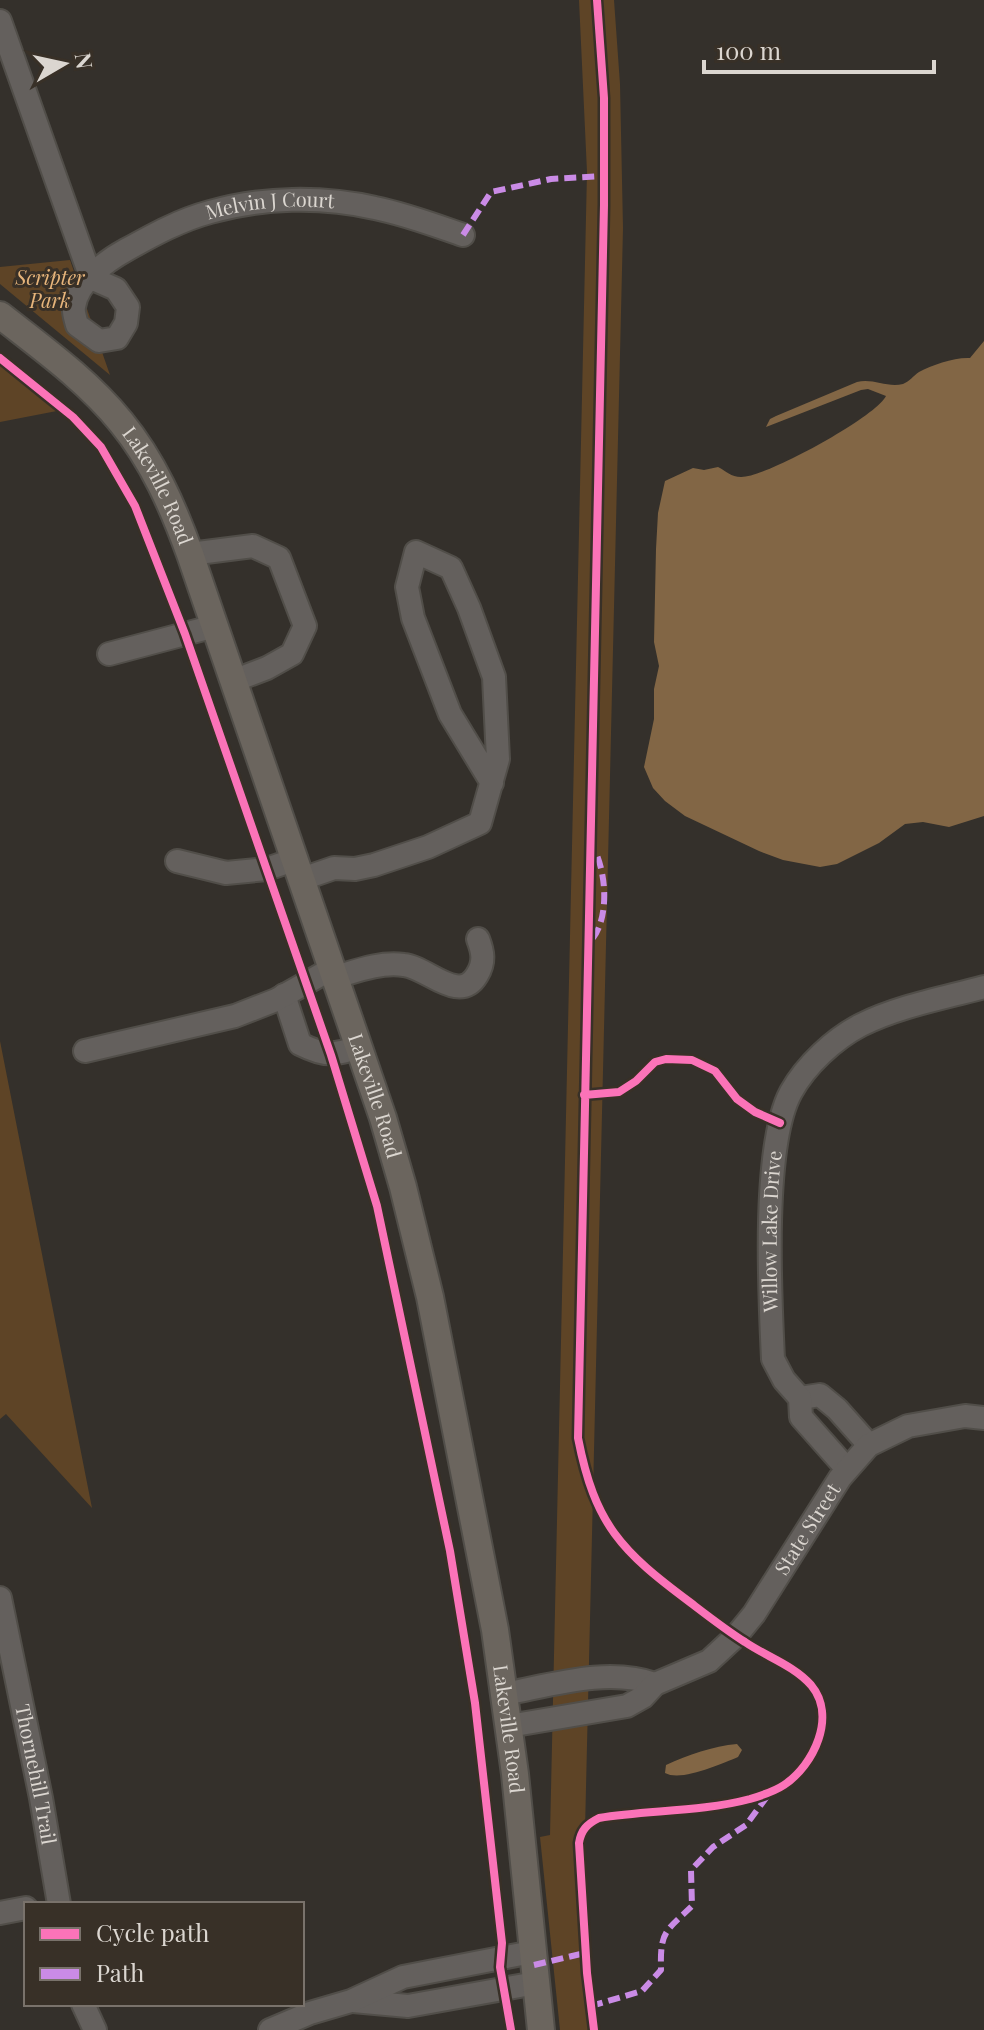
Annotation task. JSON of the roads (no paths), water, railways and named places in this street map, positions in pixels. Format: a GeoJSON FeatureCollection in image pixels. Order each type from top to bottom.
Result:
{"type":"FeatureCollection","features":[{"type":"Feature","properties":{"kind":"main road","name":"Lakeville Road"},"geometry":{"type":"LineString","coordinates":[[0,315],[72,374],[121,422],[158,478],[190,554],[394,1153],[422,1264],[478,1540],[504,1694],[541,2030]]}},
{"type":"Feature","properties":{"kind":"street","name":"Melvin J Court"},"geometry":{"type":"LineString","coordinates":[[0,21],[91,278],[106,261],[165,229],[209,212],[259,203],[344,202],[405,215],[463,235]]}},
{"type":"Feature","properties":{"kind":"street"},"geometry":{"type":"LineString","coordinates":[[190,554],[253,546],[279,558],[305,626],[292,654],[233,681]]}},
{"type":"Feature","properties":{"kind":"street"},"geometry":{"type":"LineString","coordinates":[[177,861],[226,873],[267,869],[355,869],[428,847],[480,823],[492,783],[498,759],[494,677],[451,568],[416,552],[407,587],[413,618],[450,714],[492,783]]}},
{"type":"Feature","properties":{"kind":"street"},"geometry":{"type":"LineString","coordinates":[[109,654],[215,626]]}},
{"type":"Feature","properties":{"kind":"street"},"geometry":{"type":"LineString","coordinates":[[85,1051],[235,1016],[335,973],[376,965],[419,968],[441,983],[457,987],[474,980],[483,959],[478,939]]}},
{"type":"Feature","properties":{"kind":"street","name":"Willow Lake Drive"},"geometry":{"type":"LineString","coordinates":[[847,1469],[801,1417],[800,1398],[784,1380],[773,1359],[772,1214],[776,1135],[791,1092],[832,1043],[862,1025],[910,1007],[984,987]]}},
{"type":"Feature","properties":{"kind":"street"},"geometry":{"type":"LineString","coordinates":[[284,995],[300,1044],[318,1053],[331,1055],[360,1047]]}},
{"type":"Feature","properties":{"kind":"street"},"geometry":{"type":"LineString","coordinates":[[800,1398],[820,1395],[869,1445]]}},
{"type":"Feature","properties":{"kind":"street","name":"State Street"},"geometry":{"type":"LineString","coordinates":[[509,1726],[627,1706],[643,1697],[655,1684],[709,1661],[754,1614],[847,1469],[869,1445],[908,1426],[965,1416],[984,1418]]}},
{"type":"Feature","properties":{"kind":"street","name":"Thornehill Trail"},"geometry":{"type":"LineString","coordinates":[[0,1598],[41,1798],[52,1900]]}},
{"type":"Feature","properties":{"kind":"street"},"geometry":{"type":"LineString","coordinates":[[504,1694],[600,1677],[639,1678],[655,1684]]}},
{"type":"Feature","properties":{"kind":"street"},"geometry":{"type":"LineString","coordinates":[[0,1913],[24,1908]]}},
{"type":"Feature","properties":{"kind":"street"},"geometry":{"type":"LineString","coordinates":[[351,2001],[408,2006],[534,1967]]}},
{"type":"Feature","properties":{"kind":"street"},"geometry":{"type":"LineString","coordinates":[[270,2030],[310,2013],[351,2001],[403,1977],[534,1967]]}},
{"type":"Feature","properties":{"kind":"street"},"geometry":{"type":"LineString","coordinates":[[84,2006],[95,2030]]}},
{"type":"Feature","properties":{"kind":"park label","name":"Scripter Park"},"geometry":{"type":"Point","coordinates":[50,290]}}]}
